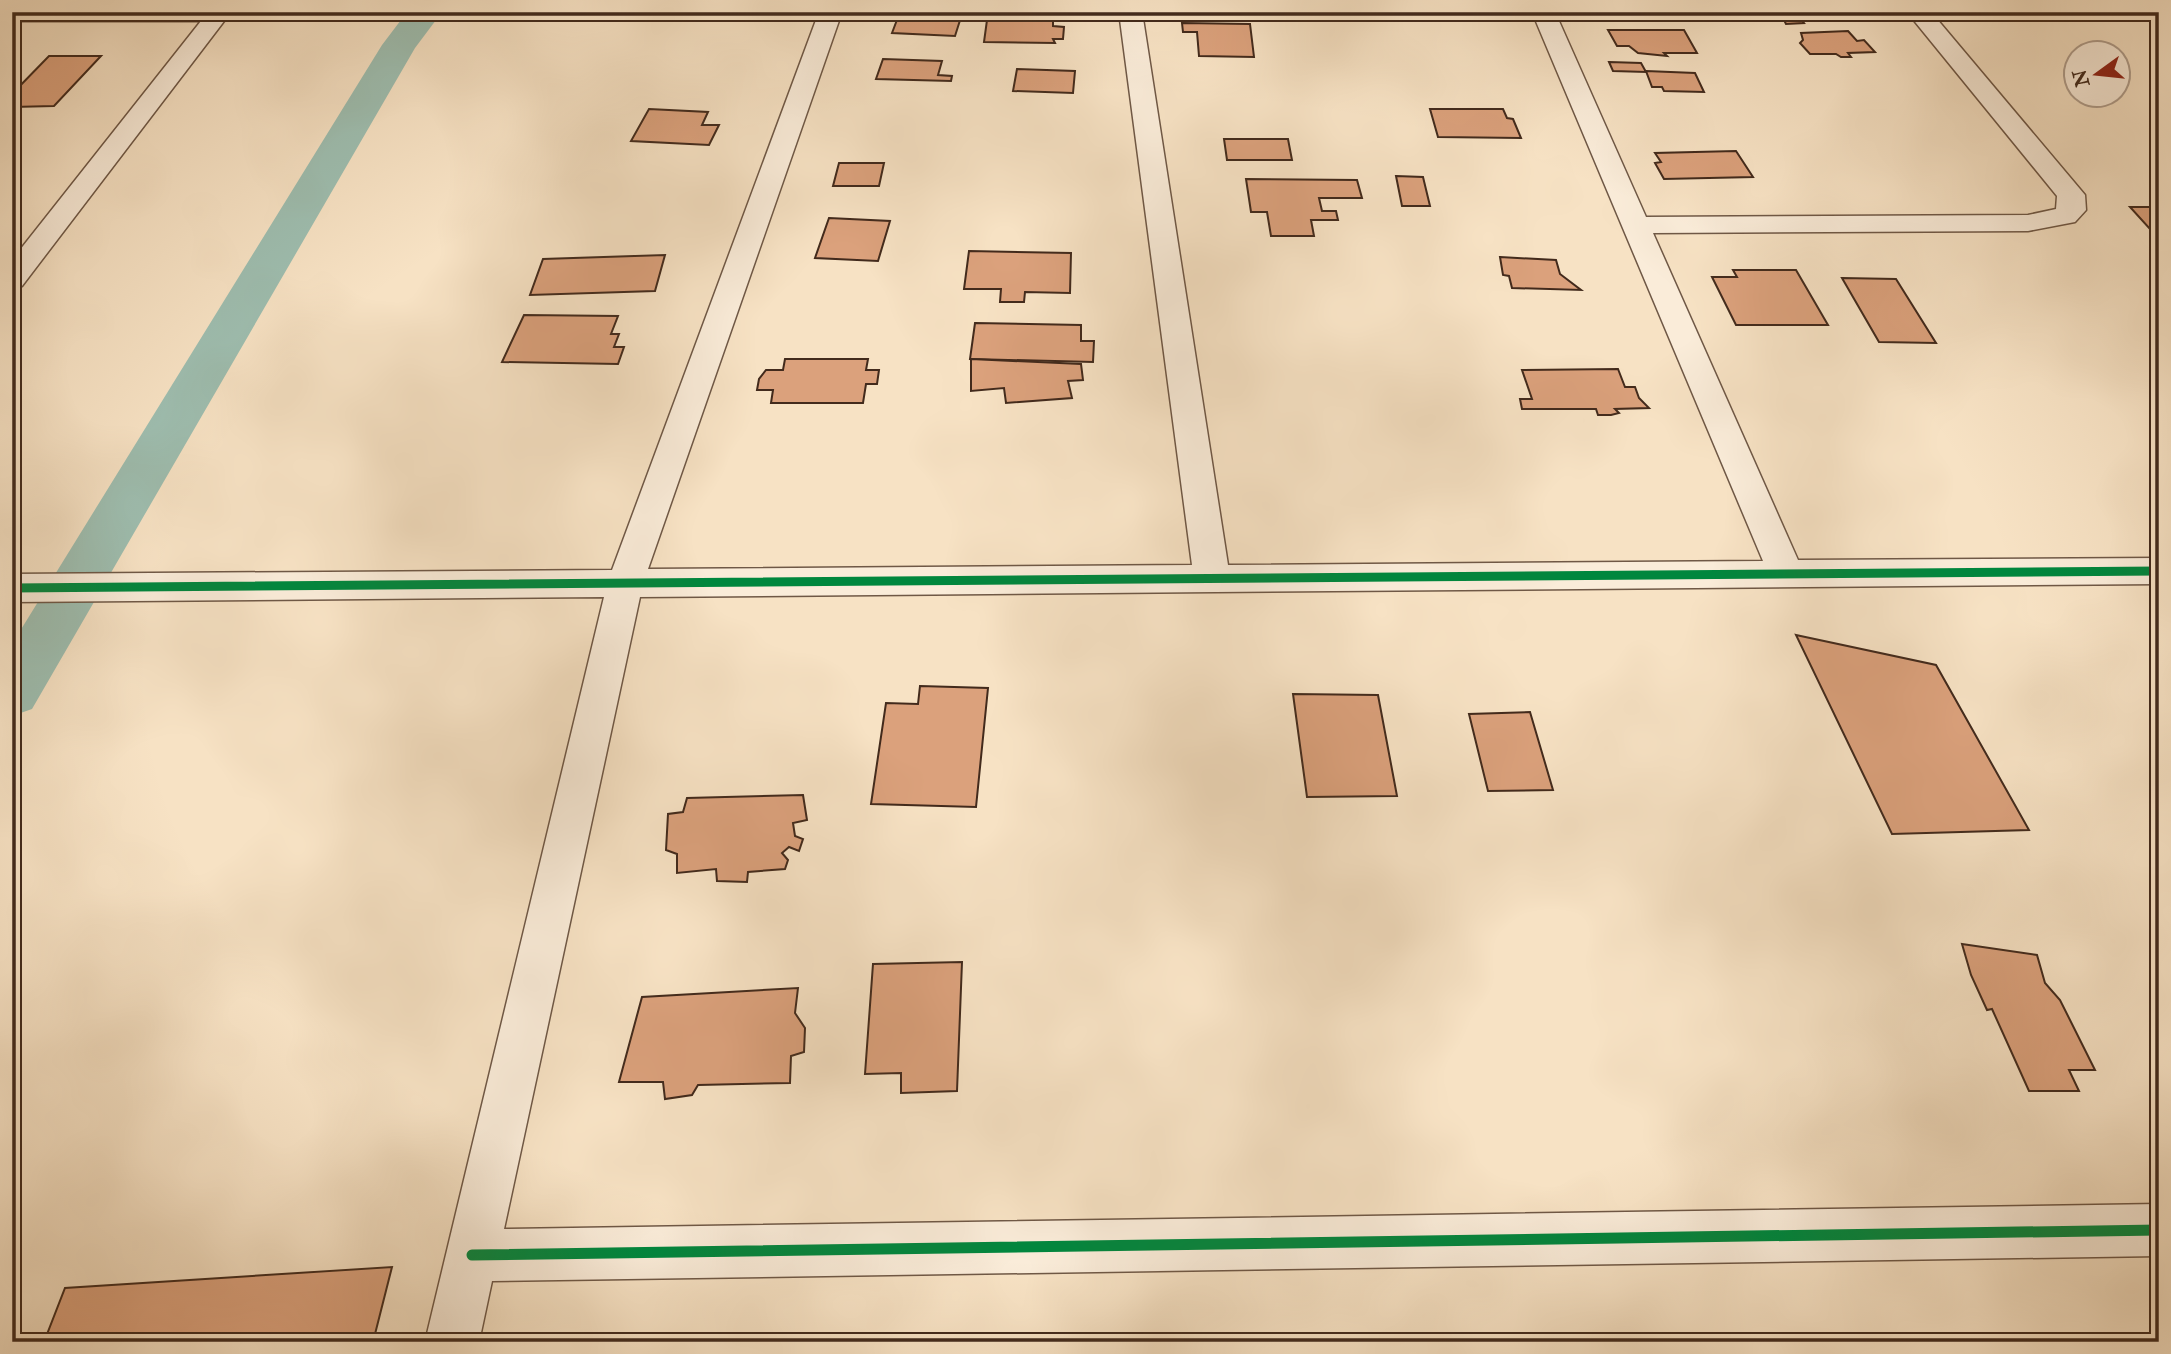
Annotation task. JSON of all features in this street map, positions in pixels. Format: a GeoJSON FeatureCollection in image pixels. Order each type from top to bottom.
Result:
{"type":"FeatureCollection","features":[{"type":"Feature","properties":{"kind":"street"},"geometry":{"type":"LineString","coordinates":[[452,1342],[625,584],[831,12]]}},
{"type":"Feature","properties":{"kind":"street"},"geometry":{"type":"LineString","coordinates":[[1130,12],[1212,579]]}},
{"type":"Feature","properties":{"kind":"street"},"geometry":{"type":"LineString","coordinates":[[1543,12],[1786,573]]}},
{"type":"Feature","properties":{"kind":"street"},"geometry":{"type":"LineString","coordinates":[[1636,225],[2028,223],[2065,216],[2072,210],[2071,195],[1918,12]]}},
{"type":"Feature","properties":{"kind":"street"},"geometry":{"type":"LineString","coordinates":[[12,14],[219,13]]}},
{"type":"Feature","properties":{"kind":"street"},"geometry":{"type":"LineString","coordinates":[[12,280],[219,13]]}},
{"type":"Feature","properties":{"kind":"street"},"geometry":{"type":"LineString","coordinates":[[12,232],[50,231]]}},
{"type":"Feature","properties":{"kind":"street"},"geometry":{"type":"LineString","coordinates":[[12,589],[2159,571]]}},
{"type":"Feature","properties":{"kind":"street"},"geometry":{"type":"LineString","coordinates":[[472,1255],[2159,1230]]}},
{"type":"Feature","properties":{"kind":"building"},"geometry":{"type":"Polygon","coordinates":[[[900,12],[962,14],[955,36],[892,33],[900,12]]]}},
{"type":"Feature","properties":{"kind":"building"},"geometry":{"type":"Polygon","coordinates":[[[1743,12],[1829,12],[1834,19],[1801,19],[1804,23],[1786,24],[1784,20],[1750,21],[1743,12]]]}},
{"type":"Feature","properties":{"kind":"building"},"geometry":{"type":"Polygon","coordinates":[[[987,20],[1053,20],[1053,26],[1064,27],[1063,39],[1053,39],[1055,43],[984,42],[987,20]]]}},
{"type":"Feature","properties":{"kind":"building"},"geometry":{"type":"Polygon","coordinates":[[[1182,23],[1250,24],[1254,57],[1199,56],[1197,32],[1183,32],[1182,23]]]}},
{"type":"Feature","properties":{"kind":"building"},"geometry":{"type":"Polygon","coordinates":[[[1608,30],[1684,30],[1697,53],[1664,53],[1667,56],[1638,53],[1629,46],[1617,46],[1608,30]]]}},
{"type":"Feature","properties":{"kind":"building"},"geometry":{"type":"Polygon","coordinates":[[[1848,31],[1857,41],[1864,40],[1875,52],[1848,53],[1851,57],[1810,54],[1800,43],[1803,40],[1801,33],[1848,31]]]}},
{"type":"Feature","properties":{"kind":"building"},"geometry":{"type":"Polygon","coordinates":[[[49,56],[101,56],[54,106],[12,107],[12,94],[49,56]]]}},
{"type":"Feature","properties":{"kind":"building"},"geometry":{"type":"Polygon","coordinates":[[[883,59],[942,61],[938,75],[952,76],[951,81],[876,79],[883,59]]]}},
{"type":"Feature","properties":{"kind":"building"},"geometry":{"type":"Polygon","coordinates":[[[1609,62],[1641,63],[1646,72],[1613,71],[1609,62]]]}},
{"type":"Feature","properties":{"kind":"building"},"geometry":{"type":"Polygon","coordinates":[[[1017,69],[1075,71],[1073,93],[1013,91],[1017,69]]]}},
{"type":"Feature","properties":{"kind":"building"},"geometry":{"type":"Polygon","coordinates":[[[1646,71],[1695,73],[1704,92],[1664,91],[1662,87],[1652,87],[1646,71]]]}},
{"type":"Feature","properties":{"kind":"building"},"geometry":{"type":"Polygon","coordinates":[[[649,109],[708,112],[702,125],[719,125],[709,145],[631,141],[649,109]]]}},
{"type":"Feature","properties":{"kind":"building"},"geometry":{"type":"Polygon","coordinates":[[[1430,109],[1503,109],[1507,118],[1513,119],[1521,138],[1438,137],[1430,109]]]}},
{"type":"Feature","properties":{"kind":"building"},"geometry":{"type":"Polygon","coordinates":[[[1224,139],[1288,139],[1292,160],[1227,160],[1224,139]]]}},
{"type":"Feature","properties":{"kind":"building"},"geometry":{"type":"Polygon","coordinates":[[[1736,151],[1753,177],[1664,179],[1655,163],[1661,162],[1655,153],[1736,151]]]}},
{"type":"Feature","properties":{"kind":"building"},"geometry":{"type":"Polygon","coordinates":[[[839,163],[884,163],[879,186],[833,186],[839,163]]]}},
{"type":"Feature","properties":{"kind":"building"},"geometry":{"type":"Polygon","coordinates":[[[1396,176],[1423,177],[1430,206],[1402,206],[1396,176]]]}},
{"type":"Feature","properties":{"kind":"building"},"geometry":{"type":"Polygon","coordinates":[[[1246,179],[1357,180],[1362,198],[1319,198],[1322,211],[1336,211],[1338,220],[1311,220],[1314,236],[1271,236],[1267,212],[1251,212],[1246,179]]]}},
{"type":"Feature","properties":{"kind":"building"},"geometry":{"type":"Polygon","coordinates":[[[2130,207],[2159,207],[2159,239],[2130,207]]]}},
{"type":"Feature","properties":{"kind":"building"},"geometry":{"type":"Polygon","coordinates":[[[829,218],[890,221],[878,261],[815,258],[829,218]]]}},
{"type":"Feature","properties":{"kind":"building"},"geometry":{"type":"Polygon","coordinates":[[[969,251],[1071,253],[1070,293],[1025,292],[1024,302],[1000,302],[1001,289],[964,289],[969,251]]]}},
{"type":"Feature","properties":{"kind":"building"},"geometry":{"type":"Polygon","coordinates":[[[665,255],[655,291],[530,295],[543,259],[665,255]]]}},
{"type":"Feature","properties":{"kind":"building"},"geometry":{"type":"Polygon","coordinates":[[[1500,257],[1556,260],[1560,274],[1581,290],[1512,288],[1509,276],[1503,275],[1500,257]]]}},
{"type":"Feature","properties":{"kind":"building"},"geometry":{"type":"Polygon","coordinates":[[[1733,270],[1796,270],[1828,325],[1736,325],[1712,277],[1737,277],[1733,270]]]}},
{"type":"Feature","properties":{"kind":"building"},"geometry":{"type":"Polygon","coordinates":[[[1842,278],[1896,279],[1936,343],[1879,342],[1842,278]]]}},
{"type":"Feature","properties":{"kind":"building"},"geometry":{"type":"Polygon","coordinates":[[[524,315],[618,316],[611,334],[619,334],[614,347],[624,347],[618,364],[502,362],[524,315]]]}},
{"type":"Feature","properties":{"kind":"building"},"geometry":{"type":"Polygon","coordinates":[[[975,323],[1081,325],[1081,341],[1094,341],[1093,362],[970,359],[975,323]]]}},
{"type":"Feature","properties":{"kind":"building"},"geometry":{"type":"Polygon","coordinates":[[[785,359],[868,359],[866,370],[879,370],[877,384],[866,384],[863,403],[771,403],[773,390],[757,390],[759,379],[766,370],[783,370],[785,359]]]}},
{"type":"Feature","properties":{"kind":"building"},"geometry":{"type":"Polygon","coordinates":[[[971,359],[1081,364],[1083,380],[1068,381],[1072,398],[1006,403],[1004,388],[971,391],[971,359]]]}},
{"type":"Feature","properties":{"kind":"building"},"geometry":{"type":"Polygon","coordinates":[[[1618,369],[1625,387],[1635,387],[1639,398],[1649,408],[1615,409],[1619,413],[1611,415],[1598,415],[1596,409],[1522,409],[1520,399],[1532,399],[1522,370],[1618,369]]]}},
{"type":"Feature","properties":{"kind":"building"},"geometry":{"type":"Polygon","coordinates":[[[1796,635],[1936,665],[2029,830],[1892,834],[1796,635]]]}},
{"type":"Feature","properties":{"kind":"building"},"geometry":{"type":"Polygon","coordinates":[[[920,686],[988,688],[976,807],[871,804],[886,703],[918,704],[920,686]]]}},
{"type":"Feature","properties":{"kind":"building"},"geometry":{"type":"Polygon","coordinates":[[[1293,694],[1378,695],[1397,796],[1307,797],[1293,694]]]}},
{"type":"Feature","properties":{"kind":"building"},"geometry":{"type":"Polygon","coordinates":[[[1530,712],[1553,790],[1488,791],[1469,714],[1530,712]]]}},
{"type":"Feature","properties":{"kind":"building"},"geometry":{"type":"Polygon","coordinates":[[[803,795],[807,820],[793,823],[795,836],[803,839],[799,851],[789,847],[782,853],[788,860],[785,869],[748,872],[747,882],[717,881],[716,869],[677,873],[677,854],[666,850],[668,814],[683,812],[687,798],[803,795]]]}},
{"type":"Feature","properties":{"kind":"building"},"geometry":{"type":"Polygon","coordinates":[[[1962,944],[2037,955],[2045,983],[2060,1000],[2095,1070],[2069,1070],[2079,1091],[2029,1091],[1992,1009],[1987,1010],[1971,975],[1962,944]]]}},
{"type":"Feature","properties":{"kind":"building"},"geometry":{"type":"Polygon","coordinates":[[[962,962],[957,1091],[901,1093],[901,1073],[865,1074],[873,964],[962,962]]]}},
{"type":"Feature","properties":{"kind":"building"},"geometry":{"type":"Polygon","coordinates":[[[798,988],[795,1013],[805,1028],[804,1052],[791,1056],[790,1083],[698,1085],[692,1095],[665,1099],[663,1082],[619,1082],[642,997],[798,988]]]}},
{"type":"Feature","properties":{"kind":"building"},"geometry":{"type":"Polygon","coordinates":[[[392,1267],[373,1342],[44,1342],[65,1288],[392,1267]]]}},
{"type":"Feature","properties":{"kind":"waterway"},"geometry":{"type":"LineString","coordinates":[[12,693],[399,45],[425,12]]}},
{"type":"Feature","properties":{"kind":"cycle path"},"geometry":{"type":"LineString","coordinates":[[12,588],[2159,571]]}},
{"type":"Feature","properties":{"kind":"cycle path"},"geometry":{"type":"LineString","coordinates":[[472,1255],[2159,1230]]}}]}
